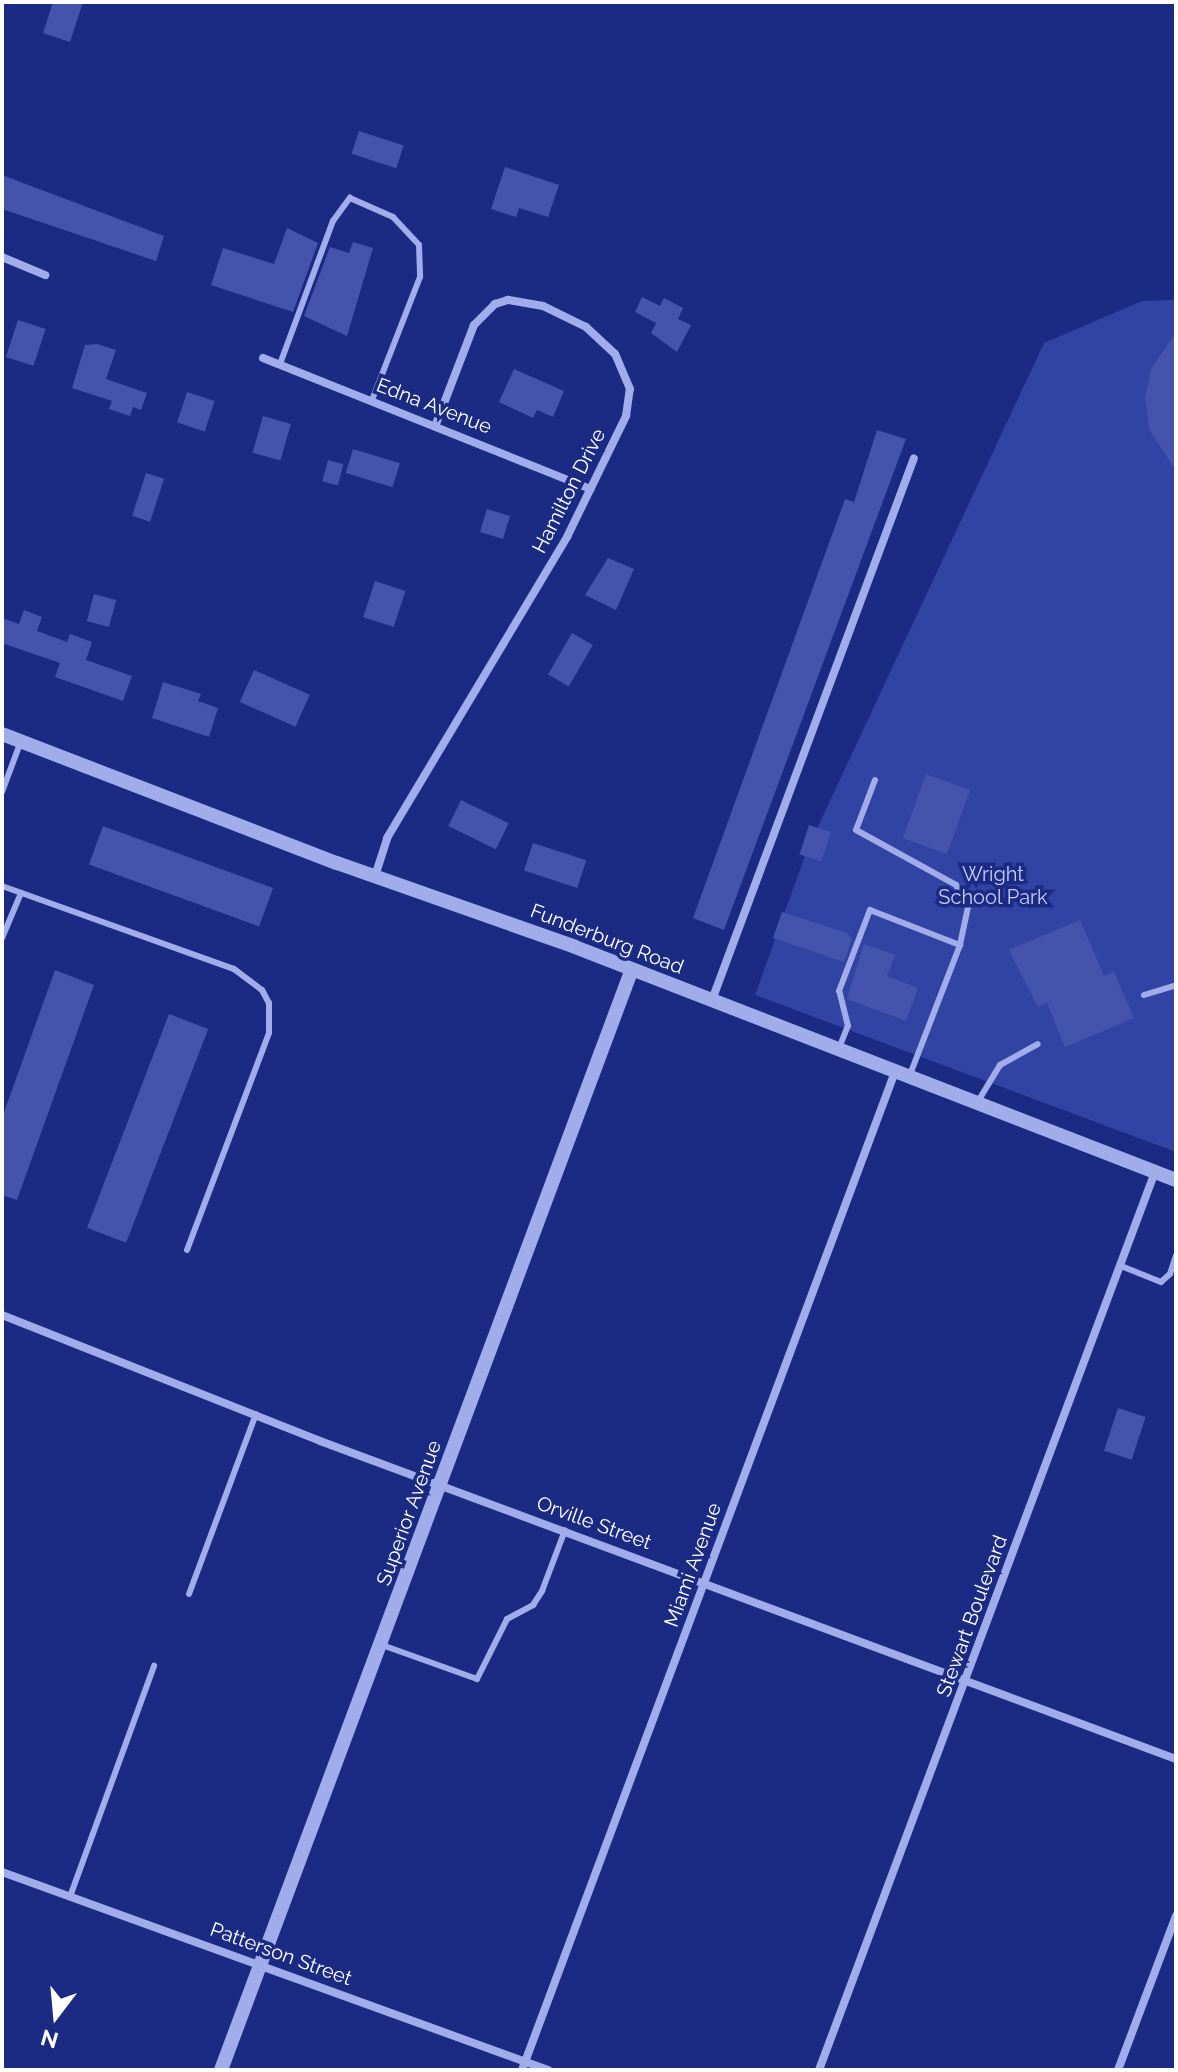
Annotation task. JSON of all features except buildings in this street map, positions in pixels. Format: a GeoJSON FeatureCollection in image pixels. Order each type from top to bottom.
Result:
{"type":"FeatureCollection","features":[{"type":"Feature","properties":{"kind":"street"},"geometry":{"type":"LineString","coordinates":[[2,257],[45,275]]}},
{"type":"Feature","properties":{"kind":"street","name":"Hamilton Drive"},"geometry":{"type":"LineString","coordinates":[[375,876],[387,838],[591,489],[626,416],[628,380],[599,336],[543,306],[508,300],[482,315],[466,341],[436,424]]}},
{"type":"Feature","properties":{"kind":"street","name":"Edna Avenue"},"geometry":{"type":"LineString","coordinates":[[263,358],[436,424],[591,489]]}},
{"type":"Feature","properties":{"kind":"street"},"geometry":{"type":"LineString","coordinates":[[712,1000],[914,458]]}},
{"type":"Feature","properties":{"kind":"street","name":"Funderburg Road"},"geometry":{"type":"LineString","coordinates":[[2,734],[375,876],[632,969],[1176,1180]]}},
{"type":"Feature","properties":{"kind":"street","name":"Superior Avenue"},"geometry":{"type":"LineString","coordinates":[[221,2070],[632,969]]}},
{"type":"Feature","properties":{"kind":"street","name":"Miami Avenue"},"geometry":{"type":"LineString","coordinates":[[523,2066],[895,1072]]}},
{"type":"Feature","properties":{"kind":"street","name":"Stewart Boulevard"},"geometry":{"type":"LineString","coordinates":[[819,2070],[1155,1172]]}},
{"type":"Feature","properties":{"kind":"street","name":"Orville Street"},"geometry":{"type":"LineString","coordinates":[[2,1315],[256,1414],[1176,1759]]}},
{"type":"Feature","properties":{"kind":"street","name":"Patterson Street"},"geometry":{"type":"LineString","coordinates":[[2,1872],[262,1963],[523,2066],[548,2070]]}},
{"type":"Feature","properties":{"kind":"street"},"geometry":{"type":"LineString","coordinates":[[1118,2070],[1176,1916]]}},
{"type":"Feature","properties":{"kind":"lane"},"geometry":{"type":"LineString","coordinates":[[280,364],[333,221],[350,198],[393,217],[419,245],[420,277],[372,400]]}},
{"type":"Feature","properties":{"kind":"lane"},"geometry":{"type":"LineString","coordinates":[[2,792],[21,741]]}},
{"type":"Feature","properties":{"kind":"lane"},"geometry":{"type":"LineString","coordinates":[[875,780],[856,830],[956,885],[968,907],[960,945],[909,1077]]}},
{"type":"Feature","properties":{"kind":"lane"},"geometry":{"type":"LineString","coordinates":[[2,886],[234,969],[262,990],[269,1003],[269,1033],[187,1250]]}},
{"type":"Feature","properties":{"kind":"lane"},"geometry":{"type":"LineString","coordinates":[[2,938],[21,893]]}},
{"type":"Feature","properties":{"kind":"lane"},"geometry":{"type":"LineString","coordinates":[[839,1050],[848,1026],[839,991],[870,910],[960,945]]}},
{"type":"Feature","properties":{"kind":"lane"},"geometry":{"type":"LineString","coordinates":[[1144,995],[1176,985]]}},
{"type":"Feature","properties":{"kind":"lane"},"geometry":{"type":"LineString","coordinates":[[977,1103],[1000,1065],[1038,1044]]}},
{"type":"Feature","properties":{"kind":"lane"},"geometry":{"type":"LineString","coordinates":[[1121,1266],[1161,1282],[1170,1274],[1176,1256]]}},
{"type":"Feature","properties":{"kind":"lane"},"geometry":{"type":"LineString","coordinates":[[189,1594],[256,1414]]}},
{"type":"Feature","properties":{"kind":"lane"},"geometry":{"type":"LineString","coordinates":[[382,1645],[477,1679],[507,1619],[533,1605],[542,1591],[565,1529]]}},
{"type":"Feature","properties":{"kind":"lane"},"geometry":{"type":"LineString","coordinates":[[71,1894],[154,1666]]}},
{"type":"Feature","properties":{"kind":"green space","name":"Wright School Park"},"geometry":{"type":"Polygon","coordinates":[[[1176,300],[1176,1152],[755,995],[807,850],[1044,343],[1142,301],[1176,300]]]}}]}
